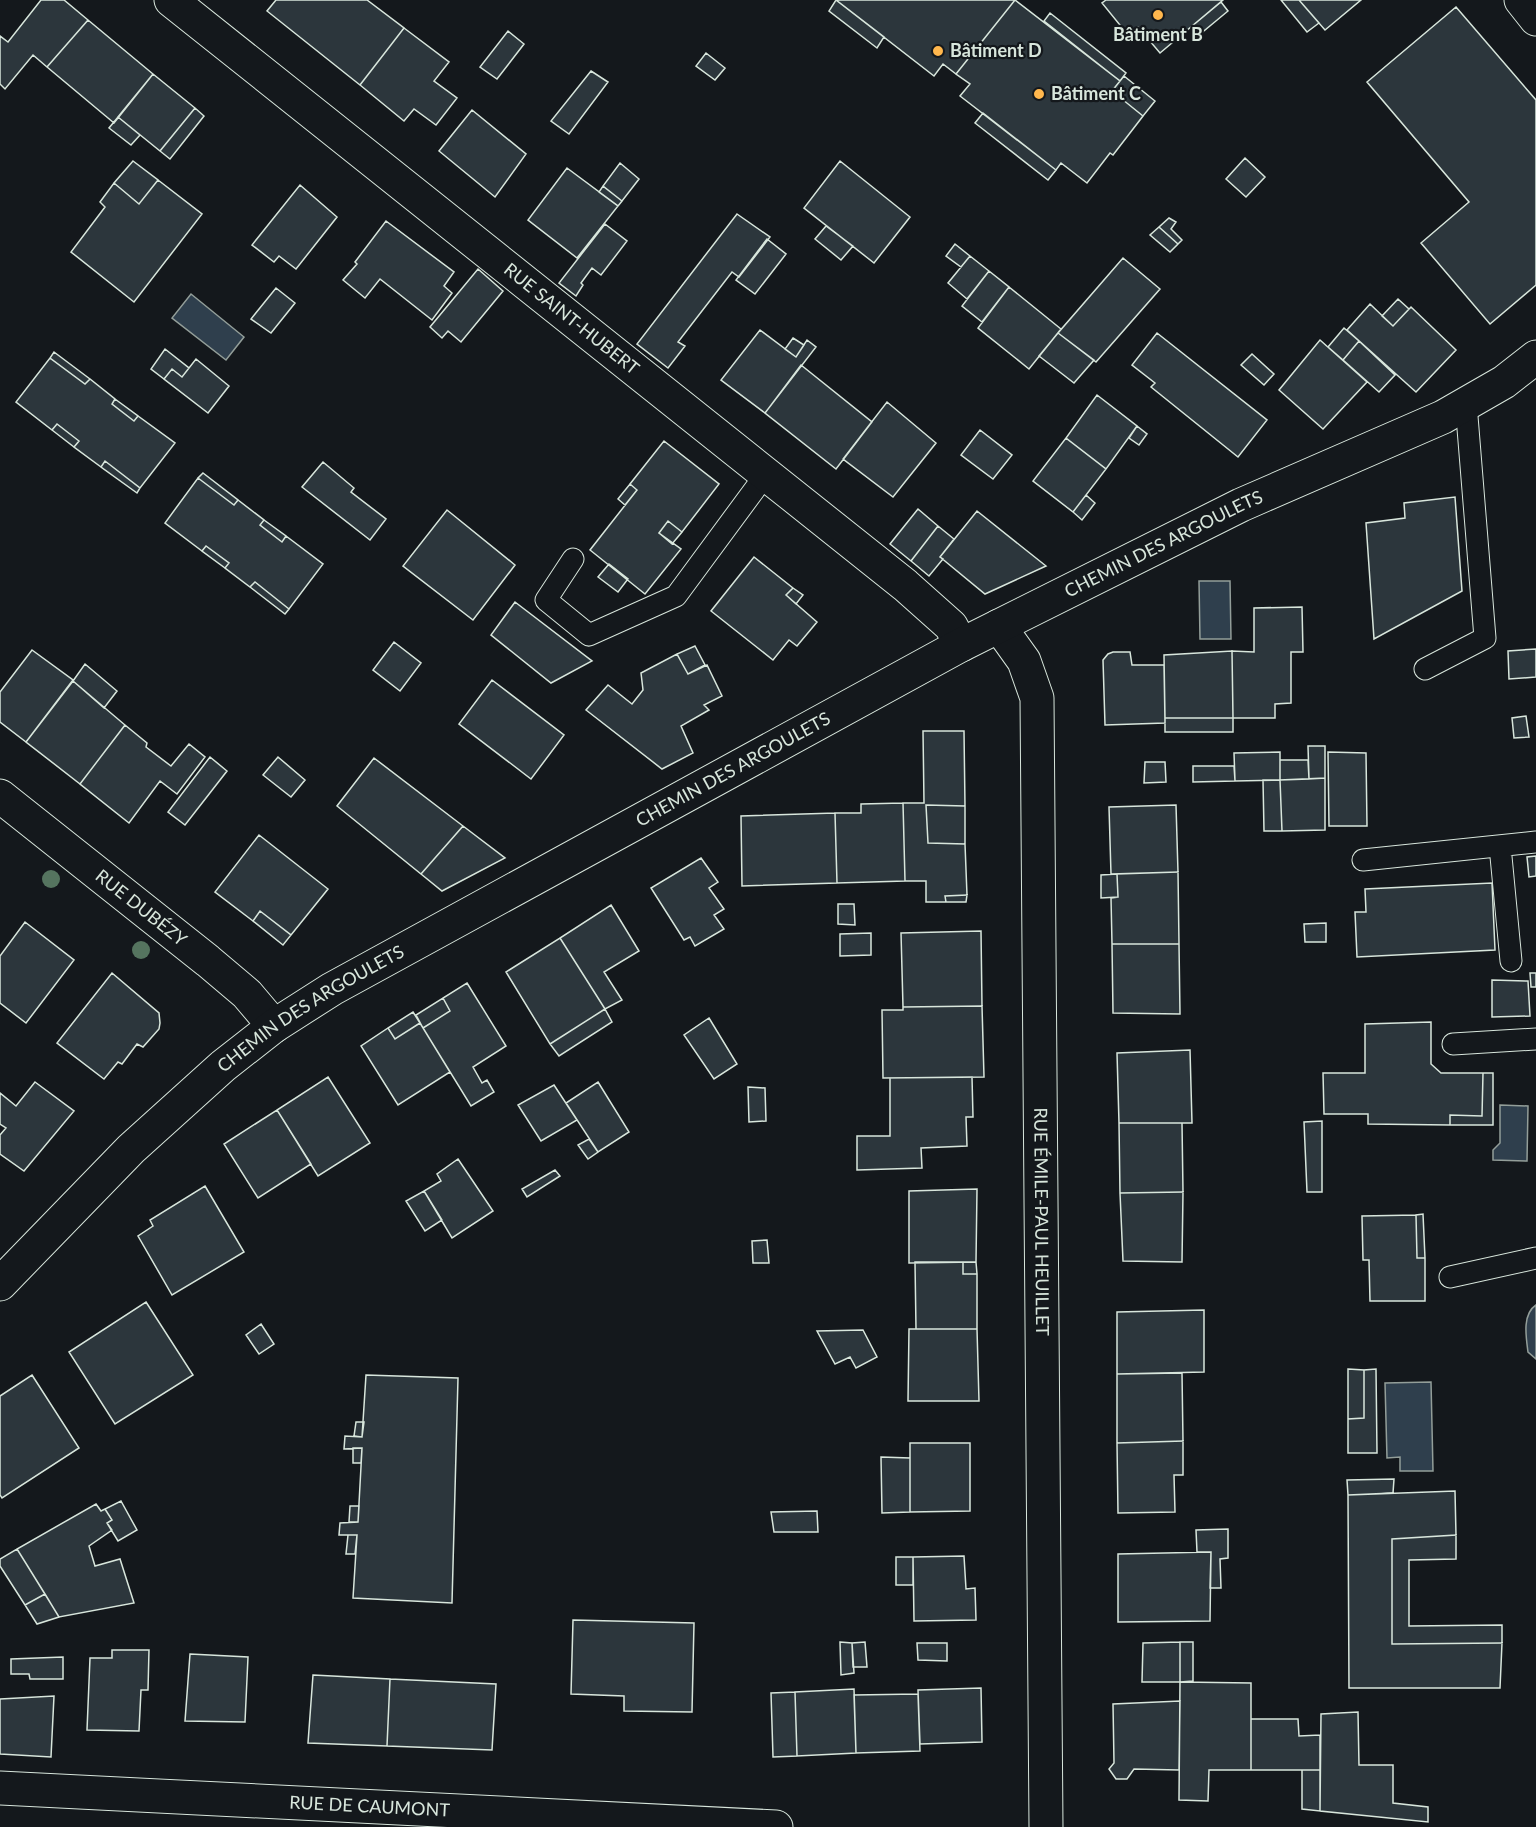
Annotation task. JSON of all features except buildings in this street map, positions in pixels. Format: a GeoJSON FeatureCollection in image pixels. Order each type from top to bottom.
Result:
{"type":"FeatureCollection","features":[{"type":"Feature","properties":{"kind":"street","name":"RUE SAINT-HUBERT"},"geometry":{"type":"LineString","coordinates":[[171,0],[937,612],[951,627],[961,645]]}},
{"type":"Feature","properties":{"kind":"street"},"geometry":{"type":"LineString","coordinates":[[1521,0],[1536,18]]}},
{"type":"Feature","properties":{"kind":"street","name":"CHEMIN DES ARGOULETS"},"geometry":{"type":"LineString","coordinates":[[0,1284],[131,1149],[223,1066],[274,1026],[332,988],[961,645],[1241,505],[1443,417],[1504,382],[1536,357]]}},
{"type":"Feature","properties":{"kind":"street","name":"RUE ÉMILE-PAUL HEUILLET"},"geometry":{"type":"LineString","coordinates":[[999,626],[1024,661],[1037,698],[1046,1827]]}},
{"type":"Feature","properties":{"kind":"street","name":"RUE DUBÉZY"},"geometry":{"type":"LineString","coordinates":[[0,796],[248,994],[274,1026]]}},
{"type":"Feature","properties":{"kind":"street","name":"RUE DE CAUMONT"},"geometry":{"type":"LineString","coordinates":[[0,1788],[776,1827]]}},
{"type":"Feature","properties":{"kind":"lane"},"geometry":{"type":"LineString","coordinates":[[1425,669],[1485,638],[1466,404]]}},
{"type":"Feature","properties":{"kind":"lane"},"geometry":{"type":"LineString","coordinates":[[573,559],[546,600],[589,635],[676,596],[766,474]]}},
{"type":"Feature","properties":{"kind":"lane"},"geometry":{"type":"LineString","coordinates":[[1363,860],[1536,842]]}},
{"type":"Feature","properties":{"kind":"lane"},"geometry":{"type":"LineString","coordinates":[[1500,846],[1511,961]]}},
{"type":"Feature","properties":{"kind":"lane"},"geometry":{"type":"LineString","coordinates":[[1453,1044],[1536,1038]]}},
{"type":"Feature","properties":{"kind":"lane"},"geometry":{"type":"LineString","coordinates":[[1450,1277],[1536,1258]]}},
{"type":"Feature","properties":{"kind":"water"},"geometry":{"type":"Polygon","coordinates":[[[191,294],[244,337],[226,360],[172,318],[191,294]]]}},
{"type":"Feature","properties":{"kind":"water"},"geometry":{"type":"Polygon","coordinates":[[[1199,581],[1230,581],[1231,639],[1200,639],[1199,581]]]}},
{"type":"Feature","properties":{"kind":"water"},"geometry":{"type":"Polygon","coordinates":[[[1500,1105],[1528,1106],[1527,1161],[1493,1160],[1493,1150],[1500,1143],[1500,1105]]]}},
{"type":"Feature","properties":{"kind":"water"},"geometry":{"type":"Polygon","coordinates":[[[1536,1305],[1536,1359],[1528,1352],[1526,1333],[1529,1314],[1536,1305]]]}},
{"type":"Feature","properties":{"kind":"water"},"geometry":{"type":"Polygon","coordinates":[[[1431,1382],[1433,1471],[1400,1471],[1400,1457],[1387,1458],[1385,1383],[1431,1382]]]}},
{"type":"Feature","properties":{"kind":"place","name":"Bâtiment B"},"geometry":{"type":"Point","coordinates":[1158,15]}},
{"type":"Feature","properties":{"kind":"place","name":"Bâtiment D"},"geometry":{"type":"Point","coordinates":[938,51]}},
{"type":"Feature","properties":{"kind":"place","name":"Bâtiment C"},"geometry":{"type":"Point","coordinates":[1039,94]}}]}
